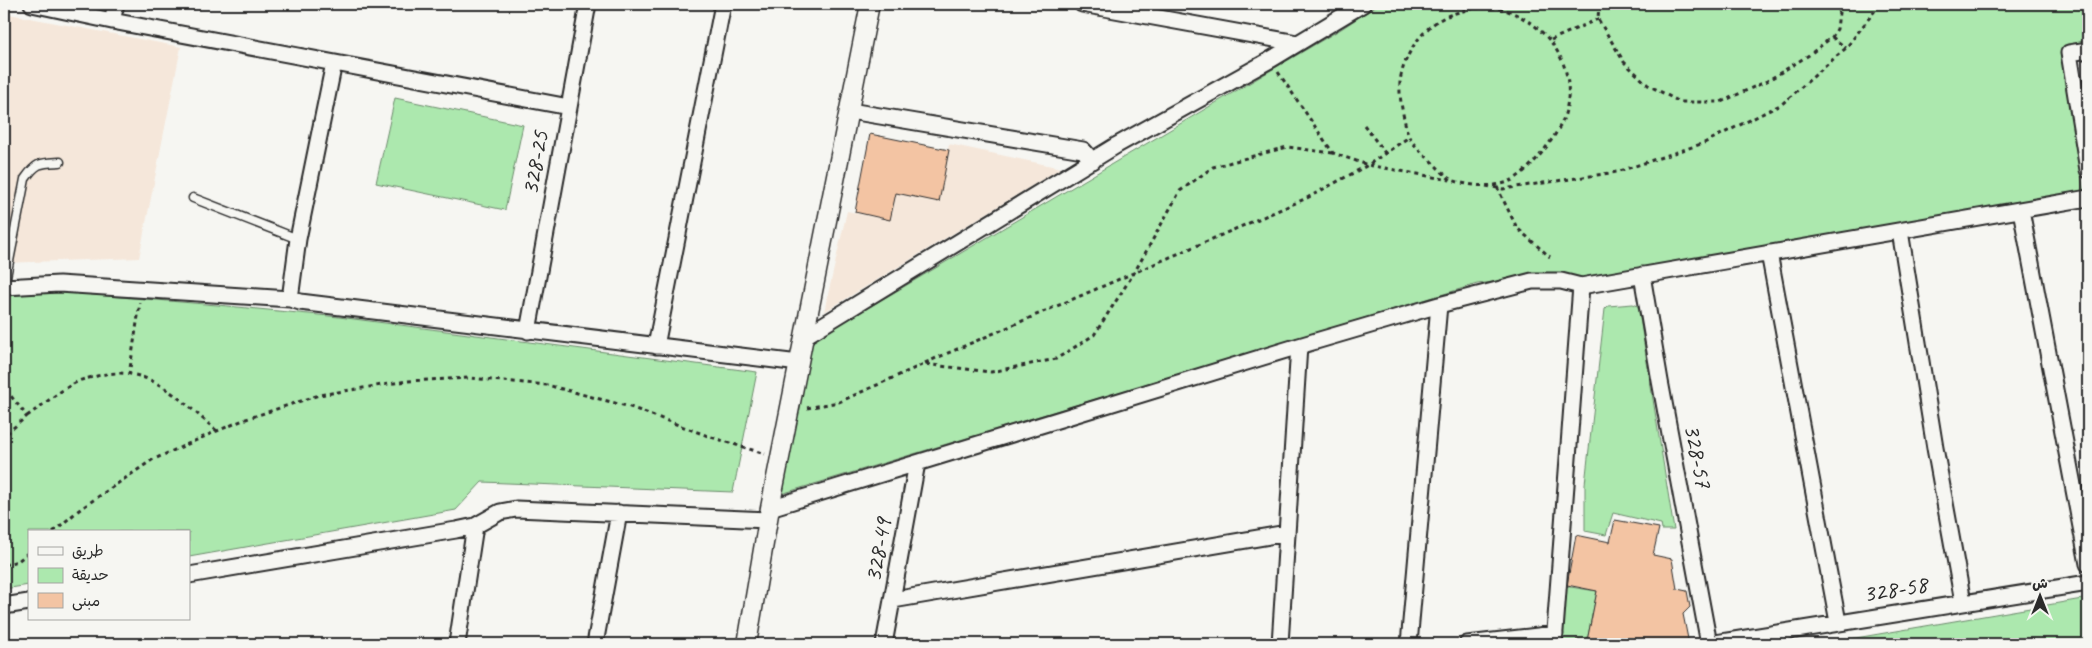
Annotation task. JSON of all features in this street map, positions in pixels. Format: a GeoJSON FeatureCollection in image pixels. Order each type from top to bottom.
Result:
{"type":"FeatureCollection","features":[{"type":"Feature","properties":{"kind":"street"},"geometry":{"type":"LineString","coordinates":[[38,4],[112,21],[570,107]]}},
{"type":"Feature","properties":{"kind":"street"},"geometry":{"type":"LineString","coordinates":[[112,21],[116,4]]}},
{"type":"Feature","properties":{"kind":"street","name":"328-25"},"geometry":{"type":"LineString","coordinates":[[528,331],[588,4]]}},
{"type":"Feature","properties":{"kind":"street"},"geometry":{"type":"LineString","coordinates":[[656,346],[723,4]]}},
{"type":"Feature","properties":{"kind":"street"},"geometry":{"type":"LineString","coordinates":[[747,644],[769,514],[870,4]]}},
{"type":"Feature","properties":{"kind":"street"},"geometry":{"type":"LineString","coordinates":[[1082,4],[1297,43]]}},
{"type":"Feature","properties":{"kind":"street"},"geometry":{"type":"LineString","coordinates":[[805,336],[1117,145],[1270,60],[1363,4]]}},
{"type":"Feature","properties":{"kind":"street"},"geometry":{"type":"LineString","coordinates":[[2088,50],[2069,53],[2088,170]]}},
{"type":"Feature","properties":{"kind":"street"},"geometry":{"type":"LineString","coordinates":[[290,299],[298,239],[334,63]]}},
{"type":"Feature","properties":{"kind":"street"},"geometry":{"type":"LineString","coordinates":[[850,111],[1083,150],[1092,161]]}},
{"type":"Feature","properties":{"kind":"street"},"geometry":{"type":"LineString","coordinates":[[190,575],[475,526],[500,512],[516,509],[619,513],[769,514],[917,463],[1299,346],[1439,305],[1532,281],[1561,281],[1581,286],[2088,198]]}},
{"type":"Feature","properties":{"kind":"street"},"geometry":{"type":"LineString","coordinates":[[2021,210],[2088,564]]}},
{"type":"Feature","properties":{"kind":"street"},"geometry":{"type":"LineString","coordinates":[[1900,230],[1935,448],[1964,602]]}},
{"type":"Feature","properties":{"kind":"street"},"geometry":{"type":"LineString","coordinates":[[1769,253],[1838,622]]}},
{"type":"Feature","properties":{"kind":"street","name":"328-57"},"geometry":{"type":"LineString","coordinates":[[1642,275],[1661,391],[1709,644]]}},
{"type":"Feature","properties":{"kind":"street"},"geometry":{"type":"LineString","coordinates":[[4,287],[60,284],[290,299],[528,331],[799,363]]}},
{"type":"Feature","properties":{"kind":"street"},"geometry":{"type":"LineString","coordinates":[[1467,644],[1554,639],[1581,286]]}},
{"type":"Feature","properties":{"kind":"street"},"geometry":{"type":"LineString","coordinates":[[1409,644],[1439,305]]}},
{"type":"Feature","properties":{"kind":"street"},"geometry":{"type":"LineString","coordinates":[[1280,644],[1299,346]]}},
{"type":"Feature","properties":{"kind":"street","name":"328-49"},"geometry":{"type":"LineString","coordinates":[[884,644],[917,463]]}},
{"type":"Feature","properties":{"kind":"street"},"geometry":{"type":"LineString","coordinates":[[595,644],[619,513]]}},
{"type":"Feature","properties":{"kind":"street"},"geometry":{"type":"LineString","coordinates":[[457,644],[475,526]]}},
{"type":"Feature","properties":{"kind":"street"},"geometry":{"type":"LineString","coordinates":[[893,600],[1287,533]]}},
{"type":"Feature","properties":{"kind":"street","name":"328-58"},"geometry":{"type":"LineString","coordinates":[[1709,644],[2088,583]]}},
{"type":"Feature","properties":{"kind":"street"},"geometry":{"type":"LineString","coordinates":[[4,606],[28,602]]}},
{"type":"Feature","properties":{"kind":"lane"},"geometry":{"type":"LineString","coordinates":[[4,287],[25,179],[34,166],[40,163],[60,162]]}},
{"type":"Feature","properties":{"kind":"lane"},"geometry":{"type":"LineString","coordinates":[[193,198],[298,239]]}},
{"type":"Feature","properties":{"kind":"path"},"geometry":{"type":"LineString","coordinates":[[1599,4],[1598,19],[1624,62],[1648,85],[1680,102],[1721,102],[1767,81],[1809,55],[1832,37],[1837,29],[1840,4]]}},
{"type":"Feature","properties":{"kind":"path"},"geometry":{"type":"LineString","coordinates":[[1496,186],[1503,190],[1617,172],[1704,143],[1782,104],[1846,48],[1880,4]]}},
{"type":"Feature","properties":{"kind":"path"},"geometry":{"type":"LineString","coordinates":[[924,364],[991,372],[1056,359],[1094,335],[1134,273],[1180,191],[1213,167],[1286,147],[1333,153],[1368,165],[1484,186],[1496,186],[1509,182],[1532,164],[1552,141],[1564,117],[1568,90],[1564,63],[1551,40],[1530,21],[1504,10],[1475,8],[1448,15],[1425,32],[1408,54],[1400,82],[1402,110],[1408,137],[1451,180]]}},
{"type":"Feature","properties":{"kind":"path"},"geometry":{"type":"LineString","coordinates":[[1551,40],[1598,19]]}},
{"type":"Feature","properties":{"kind":"path"},"geometry":{"type":"LineString","coordinates":[[1832,37],[1846,48]]}},
{"type":"Feature","properties":{"kind":"path"},"geometry":{"type":"LineString","coordinates":[[1270,60],[1333,153]]}},
{"type":"Feature","properties":{"kind":"path"},"geometry":{"type":"LineString","coordinates":[[1364,125],[1385,153]]}},
{"type":"Feature","properties":{"kind":"path"},"geometry":{"type":"LineString","coordinates":[[789,412],[839,402],[1306,198],[1368,165],[1408,137]]}},
{"type":"Feature","properties":{"kind":"path"},"geometry":{"type":"LineString","coordinates":[[1496,186],[1517,228],[1550,257]]}},
{"type":"Feature","properties":{"kind":"path"},"geometry":{"type":"LineString","coordinates":[[129,374],[142,289]]}},
{"type":"Feature","properties":{"kind":"path"},"geometry":{"type":"LineString","coordinates":[[4,436],[27,416],[76,382],[106,374],[129,374],[152,380],[168,389],[217,431]]}},
{"type":"Feature","properties":{"kind":"path"},"geometry":{"type":"LineString","coordinates":[[55,530],[79,510],[152,460],[217,431],[246,419],[319,395],[407,381],[469,378],[547,384],[630,407],[708,436],[762,453],[781,455]]}},
{"type":"Feature","properties":{"kind":"path"},"geometry":{"type":"LineString","coordinates":[[4,393],[10,395],[27,416]]}},
{"type":"Feature","properties":{"kind":"path"},"geometry":{"type":"LineString","coordinates":[[4,565],[18,561],[28,553]]}},
{"type":"Feature","properties":{"kind":"shaded area"},"geometry":{"type":"Polygon","coordinates":[[[4,13],[181,47],[139,258],[4,263],[4,13]]]}},
{"type":"Feature","properties":{"kind":"shaded area"},"geometry":{"type":"Polygon","coordinates":[[[949,144],[1061,168],[824,312],[847,211],[890,220],[896,193],[939,201],[949,144]]]}},
{"type":"Feature","properties":{"kind":"green space"},"geometry":{"type":"Polygon","coordinates":[[[1379,4],[2088,4],[2088,53],[2064,58],[2084,195],[1576,287],[1557,274],[1477,284],[781,494],[810,342],[1341,29],[1379,4]]]}},
{"type":"Feature","properties":{"kind":"green space"},"geometry":{"type":"Polygon","coordinates":[[[395,98],[523,125],[505,210],[376,183],[395,98]]]}},
{"type":"Feature","properties":{"kind":"green space"},"geometry":{"type":"Polygon","coordinates":[[[59,292],[339,317],[757,372],[733,492],[482,482],[456,510],[190,557],[190,530],[28,530],[28,585],[4,589],[4,296],[59,292]]]}},
{"type":"Feature","properties":{"kind":"green space"},"geometry":{"type":"Polygon","coordinates":[[[1633,304],[1638,306],[1674,530],[1662,530],[1661,524],[1613,513],[1606,535],[1585,531],[1585,484],[1605,309],[1608,306],[1633,304]]]}},
{"type":"Feature","properties":{"kind":"green space"},"geometry":{"type":"Polygon","coordinates":[[[1557,585],[1597,591],[1587,641],[1577,639],[1576,644],[1559,644],[1557,585]]]}},
{"type":"Feature","properties":{"kind":"green space"},"geometry":{"type":"Polygon","coordinates":[[[2088,598],[2088,644],[1821,644],[2088,598]]]}},
{"type":"Feature","properties":{"kind":"building"},"geometry":{"type":"Polygon","coordinates":[[[870,134],[949,150],[939,202],[896,193],[890,220],[855,212],[870,134]]]}},
{"type":"Feature","properties":{"kind":"building"},"geometry":{"type":"Polygon","coordinates":[[[1615,520],[1659,528],[1653,555],[1672,559],[1677,589],[1687,591],[1690,607],[1683,614],[1689,644],[1576,644],[1577,639],[1587,641],[1597,591],[1567,585],[1576,535],[1610,542],[1615,520]]]}}]}
